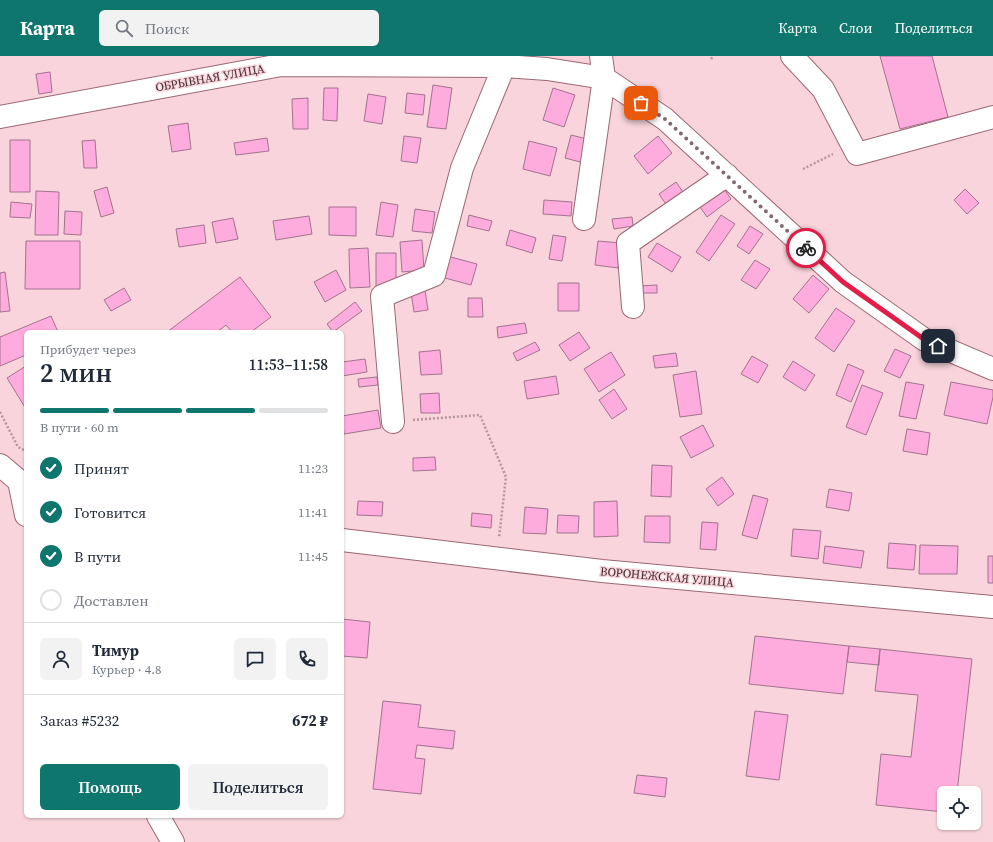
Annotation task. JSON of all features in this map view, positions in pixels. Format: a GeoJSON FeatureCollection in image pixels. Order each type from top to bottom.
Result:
{"type":"FeatureCollection","features":[{"type":"Feature","properties":{"kind":"street"},"geometry":{"type":"LineString","coordinates":[[584,219],[604,78],[601,56]]}},
{"type":"Feature","properties":{"kind":"street"},"geometry":{"type":"LineString","coordinates":[[792,56],[823,89],[857,154],[993,117]]}},
{"type":"Feature","properties":{"kind":"street","name":"ОБРЫВНАЯ УЛИЦА"},"geometry":{"type":"LineString","coordinates":[[0,117],[281,65],[504,66],[547,69],[604,78],[665,119],[843,282],[925,340],[993,369]]}},
{"type":"Feature","properties":{"kind":"street"},"geometry":{"type":"LineString","coordinates":[[393,422],[382,296],[434,275],[462,168],[504,66]]}},
{"type":"Feature","properties":{"kind":"street"},"geometry":{"type":"LineString","coordinates":[[633,307],[628,243],[727,175]]}},
{"type":"Feature","properties":{"kind":"street"},"geometry":{"type":"LineString","coordinates":[[0,465],[23,482],[24,493]]}},
{"type":"Feature","properties":{"kind":"street","name":"ВОРОНЕЖСКАЯ УЛИЦА"},"geometry":{"type":"LineString","coordinates":[[344,540],[610,572],[993,607]]}},
{"type":"Feature","properties":{"kind":"street"},"geometry":{"type":"LineString","coordinates":[[159,818],[173,842]]}},
{"type":"Feature","properties":{"kind":"path"},"geometry":{"type":"LineString","coordinates":[[803,169],[852,145]]}},
{"type":"Feature","properties":{"kind":"path"},"geometry":{"type":"LineString","coordinates":[[0,412],[18,447],[24,451]]}},
{"type":"Feature","properties":{"kind":"path"},"geometry":{"type":"LineString","coordinates":[[393,422],[480,415],[506,477],[498,540]]}},
{"type":"Feature","properties":{"kind":"building"},"geometry":{"type":"Polygon","coordinates":[[[880,56],[932,56],[948,117],[900,129],[880,56]]]}},
{"type":"Feature","properties":{"kind":"building"},"geometry":{"type":"Polygon","coordinates":[[[50,72],[52,92],[39,94],[36,74],[50,72]]]}},
{"type":"Feature","properties":{"kind":"building"},"geometry":{"type":"Polygon","coordinates":[[[433,85],[452,88],[446,129],[427,127],[433,85]]]}},
{"type":"Feature","properties":{"kind":"building"},"geometry":{"type":"Polygon","coordinates":[[[324,88],[338,88],[337,121],[323,120],[324,88]]]}},
{"type":"Feature","properties":{"kind":"building"},"geometry":{"type":"Polygon","coordinates":[[[553,88],[575,95],[564,127],[543,120],[553,88]]]}},
{"type":"Feature","properties":{"kind":"building"},"geometry":{"type":"Polygon","coordinates":[[[407,93],[425,95],[423,115],[405,113],[407,93]]]}},
{"type":"Feature","properties":{"kind":"building"},"geometry":{"type":"Polygon","coordinates":[[[368,94],[386,97],[382,124],[364,121],[368,94]]]}},
{"type":"Feature","properties":{"kind":"building"},"geometry":{"type":"Polygon","coordinates":[[[308,98],[308,129],[293,129],[292,99],[308,98]]]}},
{"type":"Feature","properties":{"kind":"building"},"geometry":{"type":"Polygon","coordinates":[[[188,123],[191,149],[172,152],[168,126],[188,123]]]}},
{"type":"Feature","properties":{"kind":"building"},"geometry":{"type":"Polygon","coordinates":[[[571,135],[591,140],[584,163],[565,158],[571,135]]]}},
{"type":"Feature","properties":{"kind":"building"},"geometry":{"type":"Polygon","coordinates":[[[404,136],[421,138],[417,163],[401,161],[404,136]]]}},
{"type":"Feature","properties":{"kind":"building"},"geometry":{"type":"Polygon","coordinates":[[[658,136],[672,153],[648,174],[634,156],[658,136]]]}},
{"type":"Feature","properties":{"kind":"building"},"geometry":{"type":"Polygon","coordinates":[[[267,138],[269,151],[236,155],[234,143],[267,138]]]}},
{"type":"Feature","properties":{"kind":"building"},"geometry":{"type":"Polygon","coordinates":[[[10,140],[30,140],[30,192],[10,192],[10,140]]]}},
{"type":"Feature","properties":{"kind":"building"},"geometry":{"type":"Polygon","coordinates":[[[95,140],[97,168],[84,168],[82,141],[95,140]]]}},
{"type":"Feature","properties":{"kind":"building"},"geometry":{"type":"Polygon","coordinates":[[[529,141],[557,148],[550,176],[523,169],[529,141]]]}},
{"type":"Feature","properties":{"kind":"building"},"geometry":{"type":"Polygon","coordinates":[[[676,182],[685,195],[668,207],[659,194],[676,182]]]}},
{"type":"Feature","properties":{"kind":"building"},"geometry":{"type":"Polygon","coordinates":[[[107,187],[114,213],[101,217],[94,191],[107,187]]]}},
{"type":"Feature","properties":{"kind":"building"},"geometry":{"type":"Polygon","coordinates":[[[724,189],[731,199],[707,217],[700,207],[724,189]]]}},
{"type":"Feature","properties":{"kind":"building"},"geometry":{"type":"Polygon","coordinates":[[[965,189],[979,203],[967,214],[954,200],[965,189]]]}},
{"type":"Feature","properties":{"kind":"building"},"geometry":{"type":"Polygon","coordinates":[[[36,191],[59,192],[58,235],[35,235],[36,191]]]}},
{"type":"Feature","properties":{"kind":"building"},"geometry":{"type":"Polygon","coordinates":[[[544,200],[572,202],[571,216],[543,214],[544,200]]]}},
{"type":"Feature","properties":{"kind":"building"},"geometry":{"type":"Polygon","coordinates":[[[11,202],[32,204],[30,218],[10,217],[11,202]]]}},
{"type":"Feature","properties":{"kind":"building"},"geometry":{"type":"Polygon","coordinates":[[[381,202],[398,205],[393,237],[376,235],[381,202]]]}},
{"type":"Feature","properties":{"kind":"building"},"geometry":{"type":"Polygon","coordinates":[[[329,207],[356,207],[356,236],[329,235],[329,207]]]}},
{"type":"Feature","properties":{"kind":"building"},"geometry":{"type":"Polygon","coordinates":[[[415,209],[435,212],[432,233],[412,231],[415,209]]]}},
{"type":"Feature","properties":{"kind":"building"},"geometry":{"type":"Polygon","coordinates":[[[65,211],[82,212],[81,235],[64,234],[65,211]]]}},
{"type":"Feature","properties":{"kind":"building"},"geometry":{"type":"Polygon","coordinates":[[[469,215],[492,221],[489,231],[467,226],[469,215]]]}},
{"type":"Feature","properties":{"kind":"building"},"geometry":{"type":"Polygon","coordinates":[[[721,215],[735,224],[709,261],[696,252],[721,215]]]}},
{"type":"Feature","properties":{"kind":"building"},"geometry":{"type":"Polygon","coordinates":[[[309,216],[312,234],[276,240],[273,221],[309,216]]]}},
{"type":"Feature","properties":{"kind":"building"},"geometry":{"type":"Polygon","coordinates":[[[632,217],[633,226],[614,229],[612,219],[632,217]]]}},
{"type":"Feature","properties":{"kind":"building"},"geometry":{"type":"Polygon","coordinates":[[[233,218],[238,239],[216,243],[212,222],[233,218]]]}},
{"type":"Feature","properties":{"kind":"building"},"geometry":{"type":"Polygon","coordinates":[[[204,225],[206,243],[179,247],[176,229],[204,225]]]}},
{"type":"Feature","properties":{"kind":"building"},"geometry":{"type":"Polygon","coordinates":[[[750,226],[763,234],[749,254],[737,246],[750,226]]]}},
{"type":"Feature","properties":{"kind":"building"},"geometry":{"type":"Polygon","coordinates":[[[510,230],[536,238],[532,253],[506,245],[510,230]]]}},
{"type":"Feature","properties":{"kind":"building"},"geometry":{"type":"Polygon","coordinates":[[[553,235],[566,237],[562,261],[549,259],[553,235]]]}},
{"type":"Feature","properties":{"kind":"building"},"geometry":{"type":"Polygon","coordinates":[[[422,240],[424,270],[402,272],[400,242],[422,240]]]}},
{"type":"Feature","properties":{"kind":"building"},"geometry":{"type":"Polygon","coordinates":[[[26,241],[80,241],[80,289],[25,289],[26,241]]]}},
{"type":"Feature","properties":{"kind":"building"},"geometry":{"type":"Polygon","coordinates":[[[598,241],[621,243],[618,268],[595,265],[598,241]]]}},
{"type":"Feature","properties":{"kind":"building"},"geometry":{"type":"Polygon","coordinates":[[[657,243],[681,257],[672,272],[648,257],[657,243]]]}},
{"type":"Feature","properties":{"kind":"building"},"geometry":{"type":"Polygon","coordinates":[[[368,248],[370,287],[350,288],[349,249],[368,248]]]}},
{"type":"Feature","properties":{"kind":"building"},"geometry":{"type":"Polygon","coordinates":[[[376,253],[396,253],[396,286],[376,286],[376,253]]]}},
{"type":"Feature","properties":{"kind":"building"},"geometry":{"type":"Polygon","coordinates":[[[447,256],[477,264],[471,285],[441,277],[447,256]]]}},
{"type":"Feature","properties":{"kind":"building"},"geometry":{"type":"Polygon","coordinates":[[[755,260],[770,269],[756,289],[741,280],[755,260]]]}},
{"type":"Feature","properties":{"kind":"building"},"geometry":{"type":"Polygon","coordinates":[[[336,270],[346,290],[325,302],[314,282],[336,270]]]}},
{"type":"Feature","properties":{"kind":"building"},"geometry":{"type":"Polygon","coordinates":[[[5,272],[10,311],[0,312],[0,273],[5,272]]]}},
{"type":"Feature","properties":{"kind":"building"},"geometry":{"type":"Polygon","coordinates":[[[813,275],[829,289],[809,313],[793,299],[813,275]]]}},
{"type":"Feature","properties":{"kind":"building"},"geometry":{"type":"Polygon","coordinates":[[[240,277],[271,317],[254,330],[230,330],[226,325],[220,330],[170,330],[240,277]]]}},
{"type":"Feature","properties":{"kind":"building"},"geometry":{"type":"Polygon","coordinates":[[[558,283],[579,283],[579,311],[558,311],[558,283]]]}},
{"type":"Feature","properties":{"kind":"building"},"geometry":{"type":"Polygon","coordinates":[[[657,285],[657,293],[639,293],[639,286],[657,285]]]}},
{"type":"Feature","properties":{"kind":"building"},"geometry":{"type":"Polygon","coordinates":[[[124,288],[131,300],[111,311],[104,300],[124,288]]]}},
{"type":"Feature","properties":{"kind":"building"},"geometry":{"type":"Polygon","coordinates":[[[425,290],[428,310],[414,312],[411,292],[425,290]]]}},
{"type":"Feature","properties":{"kind":"building"},"geometry":{"type":"Polygon","coordinates":[[[468,298],[482,298],[483,317],[468,317],[468,298]]]}},
{"type":"Feature","properties":{"kind":"building"},"geometry":{"type":"Polygon","coordinates":[[[355,302],[362,311],[336,330],[332,330],[327,324],[355,302]]]}},
{"type":"Feature","properties":{"kind":"building"},"geometry":{"type":"Polygon","coordinates":[[[836,308],[855,321],[834,352],[815,338],[836,308]]]}},
{"type":"Feature","properties":{"kind":"building"},"geometry":{"type":"Polygon","coordinates":[[[51,316],[57,330],[24,330],[24,356],[0,366],[0,337],[51,316]]]}},
{"type":"Feature","properties":{"kind":"building"},"geometry":{"type":"Polygon","coordinates":[[[525,323],[527,333],[498,338],[497,327],[525,323]]]}},
{"type":"Feature","properties":{"kind":"building"},"geometry":{"type":"Polygon","coordinates":[[[579,332],[590,348],[570,361],[559,345],[579,332]]]}},
{"type":"Feature","properties":{"kind":"building"},"geometry":{"type":"Polygon","coordinates":[[[535,342],[540,350],[517,361],[513,353],[535,342]]]}},
{"type":"Feature","properties":{"kind":"building"},"geometry":{"type":"Polygon","coordinates":[[[895,349],[911,356],[900,378],[884,371],[895,349]]]}},
{"type":"Feature","properties":{"kind":"building"},"geometry":{"type":"Polygon","coordinates":[[[440,350],[442,374],[421,375],[419,352],[440,350]]]}},
{"type":"Feature","properties":{"kind":"building"},"geometry":{"type":"Polygon","coordinates":[[[611,352],[625,375],[599,392],[584,369],[611,352]]]}},
{"type":"Feature","properties":{"kind":"building"},"geometry":{"type":"Polygon","coordinates":[[[676,353],[678,366],[655,368],[653,356],[676,353]]]}},
{"type":"Feature","properties":{"kind":"building"},"geometry":{"type":"Polygon","coordinates":[[[752,356],[768,365],[758,383],[741,374],[752,356]]]}},
{"type":"Feature","properties":{"kind":"building"},"geometry":{"type":"Polygon","coordinates":[[[365,359],[367,372],[344,376],[344,362],[365,359]]]}},
{"type":"Feature","properties":{"kind":"building"},"geometry":{"type":"Polygon","coordinates":[[[793,361],[815,375],[805,391],[783,377],[793,361]]]}},
{"type":"Feature","properties":{"kind":"building"},"geometry":{"type":"Polygon","coordinates":[[[848,364],[864,371],[851,402],[836,395],[848,364]]]}},
{"type":"Feature","properties":{"kind":"building"},"geometry":{"type":"Polygon","coordinates":[[[24,367],[24,406],[7,378],[24,367]]]}},
{"type":"Feature","properties":{"kind":"building"},"geometry":{"type":"Polygon","coordinates":[[[696,371],[702,414],[680,417],[673,375],[696,371]]]}},
{"type":"Feature","properties":{"kind":"building"},"geometry":{"type":"Polygon","coordinates":[[[556,376],[559,394],[527,399],[524,381],[556,376]]]}},
{"type":"Feature","properties":{"kind":"building"},"geometry":{"type":"Polygon","coordinates":[[[377,377],[378,385],[359,387],[358,379],[377,377]]]}},
{"type":"Feature","properties":{"kind":"building"},"geometry":{"type":"Polygon","coordinates":[[[906,382],[924,385],[916,419],[899,416],[906,382]]]}},
{"type":"Feature","properties":{"kind":"building"},"geometry":{"type":"Polygon","coordinates":[[[951,382],[993,390],[993,397],[987,424],[944,415],[951,382]]]}},
{"type":"Feature","properties":{"kind":"building"},"geometry":{"type":"Polygon","coordinates":[[[862,385],[883,393],[866,435],[846,427],[862,385]]]}},
{"type":"Feature","properties":{"kind":"building"},"geometry":{"type":"Polygon","coordinates":[[[614,389],[627,409],[612,419],[599,400],[614,389]]]}},
{"type":"Feature","properties":{"kind":"building"},"geometry":{"type":"Polygon","coordinates":[[[439,393],[440,413],[421,413],[420,394],[439,393]]]}},
{"type":"Feature","properties":{"kind":"building"},"geometry":{"type":"Polygon","coordinates":[[[378,410],[381,428],[344,434],[344,416],[378,410]]]}},
{"type":"Feature","properties":{"kind":"building"},"geometry":{"type":"Polygon","coordinates":[[[703,425],[714,446],[691,458],[680,437],[703,425]]]}},
{"type":"Feature","properties":{"kind":"building"},"geometry":{"type":"Polygon","coordinates":[[[907,429],[930,433],[927,455],[903,451],[907,429]]]}},
{"type":"Feature","properties":{"kind":"building"},"geometry":{"type":"Polygon","coordinates":[[[435,457],[436,470],[413,471],[413,458],[435,457]]]}},
{"type":"Feature","properties":{"kind":"building"},"geometry":{"type":"Polygon","coordinates":[[[652,465],[672,466],[671,497],[651,496],[652,465]]]}},
{"type":"Feature","properties":{"kind":"building"},"geometry":{"type":"Polygon","coordinates":[[[722,477],[734,494],[718,506],[706,489],[722,477]]]}},
{"type":"Feature","properties":{"kind":"building"},"geometry":{"type":"Polygon","coordinates":[[[829,489],[852,493],[849,511],[826,507],[829,489]]]}},
{"type":"Feature","properties":{"kind":"building"},"geometry":{"type":"Polygon","coordinates":[[[753,495],[768,499],[757,539],[742,535],[753,495]]]}},
{"type":"Feature","properties":{"kind":"building"},"geometry":{"type":"Polygon","coordinates":[[[358,501],[383,502],[382,516],[357,515],[358,501]]]}},
{"type":"Feature","properties":{"kind":"building"},"geometry":{"type":"Polygon","coordinates":[[[617,501],[618,536],[594,537],[594,502],[617,501]]]}},
{"type":"Feature","properties":{"kind":"building"},"geometry":{"type":"Polygon","coordinates":[[[525,507],[548,509],[546,534],[523,533],[525,507]]]}},
{"type":"Feature","properties":{"kind":"building"},"geometry":{"type":"Polygon","coordinates":[[[472,513],[492,515],[491,528],[471,526],[472,513]]]}},
{"type":"Feature","properties":{"kind":"building"},"geometry":{"type":"Polygon","coordinates":[[[558,515],[579,516],[578,533],[557,533],[558,515]]]}},
{"type":"Feature","properties":{"kind":"building"},"geometry":{"type":"Polygon","coordinates":[[[645,516],[670,516],[670,543],[644,542],[645,516]]]}},
{"type":"Feature","properties":{"kind":"building"},"geometry":{"type":"Polygon","coordinates":[[[702,522],[718,523],[716,550],[700,549],[702,522]]]}},
{"type":"Feature","properties":{"kind":"building"},"geometry":{"type":"Polygon","coordinates":[[[793,529],[821,531],[818,559],[791,556],[793,529]]]}},
{"type":"Feature","properties":{"kind":"building"},"geometry":{"type":"Polygon","coordinates":[[[889,543],[916,545],[914,570],[887,568],[889,543]]]}},
{"type":"Feature","properties":{"kind":"building"},"geometry":{"type":"Polygon","coordinates":[[[920,545],[958,546],[957,574],[919,574],[920,545]]]}},
{"type":"Feature","properties":{"kind":"building"},"geometry":{"type":"Polygon","coordinates":[[[825,546],[864,551],[861,568],[823,563],[825,546]]]}},
{"type":"Feature","properties":{"kind":"building"},"geometry":{"type":"Polygon","coordinates":[[[988,556],[993,556],[993,583],[988,583],[988,556]]]}},
{"type":"Feature","properties":{"kind":"building"},"geometry":{"type":"Polygon","coordinates":[[[344,619],[370,622],[367,658],[344,656],[344,619]]]}},
{"type":"Feature","properties":{"kind":"building"},"geometry":{"type":"Polygon","coordinates":[[[755,636],[849,646],[843,694],[749,684],[755,636]]]}},
{"type":"Feature","properties":{"kind":"building"},"geometry":{"type":"Polygon","coordinates":[[[849,646],[880,649],[879,665],[847,662],[849,646]]]}},
{"type":"Feature","properties":{"kind":"building"},"geometry":{"type":"Polygon","coordinates":[[[880,649],[972,659],[958,786],[937,786],[937,811],[876,805],[881,754],[911,757],[918,695],[875,691],[880,649]]]}},
{"type":"Feature","properties":{"kind":"building"},"geometry":{"type":"Polygon","coordinates":[[[383,701],[421,705],[418,727],[455,731],[453,749],[417,745],[415,758],[425,759],[421,794],[373,789],[383,701]]]}},
{"type":"Feature","properties":{"kind":"building"},"geometry":{"type":"Polygon","coordinates":[[[755,711],[788,715],[779,780],[746,776],[755,711]]]}},
{"type":"Feature","properties":{"kind":"building"},"geometry":{"type":"Polygon","coordinates":[[[637,775],[667,778],[665,797],[634,793],[637,775]]]}},
{"type":"Feature","properties":{"kind":"way so far"},"geometry":{"type":"LineString","coordinates":[[641,103],[665,119],[806,248]]}},
{"type":"Feature","properties":{"kind":"route"},"geometry":{"type":"LineString","coordinates":[[806,248],[843,282],[925,340],[938,346]]}}]}
